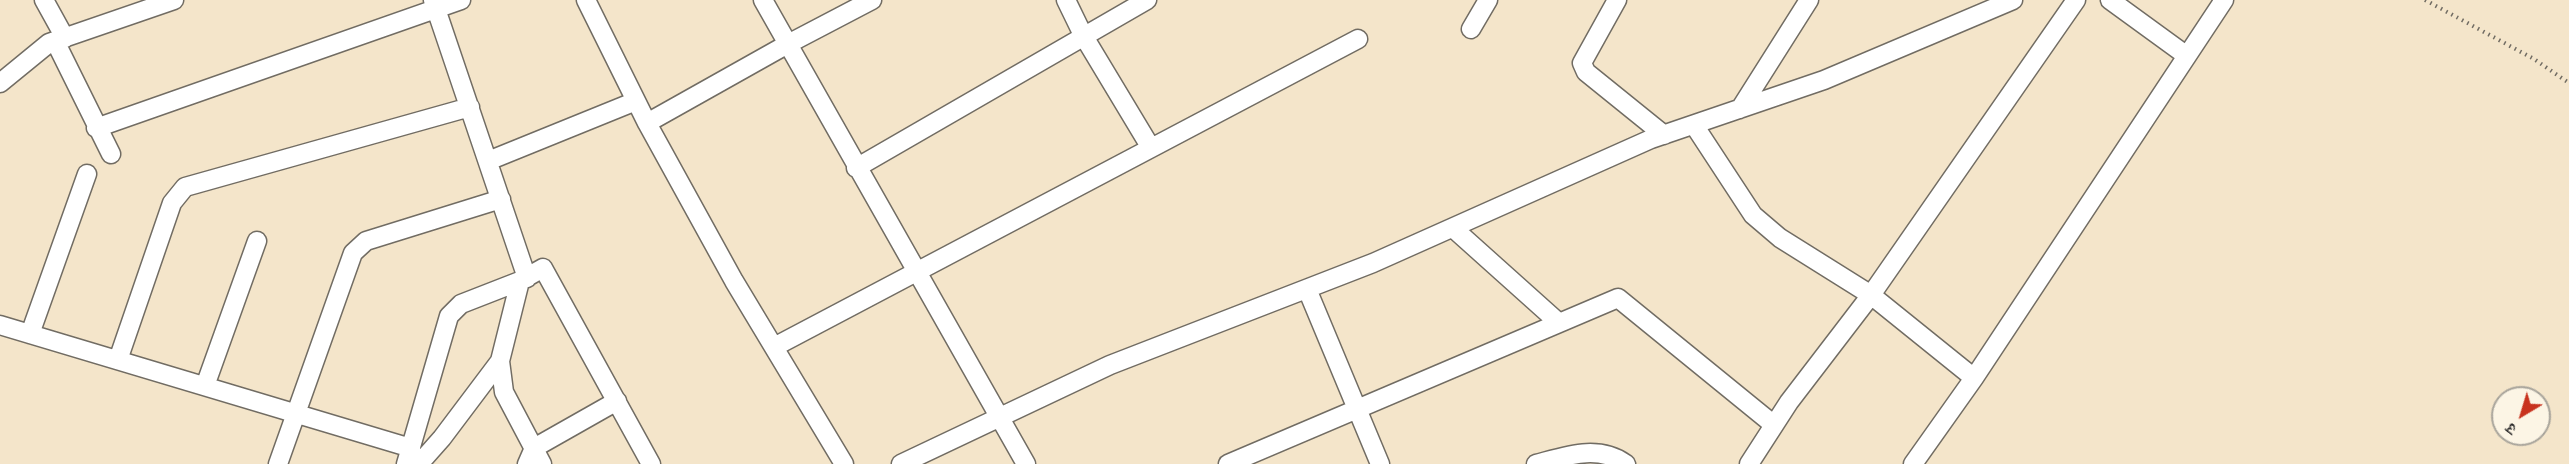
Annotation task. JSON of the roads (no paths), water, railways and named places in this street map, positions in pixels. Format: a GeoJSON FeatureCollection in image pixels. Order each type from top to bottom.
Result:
{"type":"FeatureCollection","features":[{"type":"Feature","properties":{"kind":"street"},"geometry":{"type":"LineString","coordinates":[[44,0],[96,128],[111,154]]}},
{"type":"Feature","properties":{"kind":"street"},"geometry":{"type":"LineString","coordinates":[[0,83],[60,39],[174,0]]}},
{"type":"Feature","properties":{"kind":"street"},"geometry":{"type":"LineString","coordinates":[[96,128],[435,4],[461,0]]}},
{"type":"Feature","properties":{"kind":"street"},"geometry":{"type":"LineString","coordinates":[[586,0],[647,123],[734,281],[844,464]]}},
{"type":"Feature","properties":{"kind":"street"},"geometry":{"type":"LineString","coordinates":[[763,0],[915,273],[1001,417],[1026,464]]}},
{"type":"Feature","properties":{"kind":"street"},"geometry":{"type":"LineString","coordinates":[[647,123],[786,45],[873,0]]}},
{"type":"Feature","properties":{"kind":"street"},"geometry":{"type":"LineString","coordinates":[[1066,0],[1083,35],[1152,148]]}},
{"type":"Feature","properties":{"kind":"street"},"geometry":{"type":"LineString","coordinates":[[856,168],[1147,0]]}},
{"type":"Feature","properties":{"kind":"street"},"geometry":{"type":"LineString","coordinates":[[1471,29],[1488,0]]}},
{"type":"Feature","properties":{"kind":"street"},"geometry":{"type":"LineString","coordinates":[[1617,0],[1582,63],[1586,72],[1664,135]]}},
{"type":"Feature","properties":{"kind":"street"},"geometry":{"type":"LineString","coordinates":[[1740,109],[1809,0]]}},
{"type":"Feature","properties":{"kind":"street"},"geometry":{"type":"LineString","coordinates":[[901,464],[1110,365],[1307,289],[1453,228],[1664,135],[1824,80],[2013,0]]}},
{"type":"Feature","properties":{"kind":"street"},"geometry":{"type":"LineString","coordinates":[[1749,464],[1774,425],[1871,295],[2076,0]]}},
{"type":"Feature","properties":{"kind":"street"},"geometry":{"type":"LineString","coordinates":[[2110,0],[2187,56]]}},
{"type":"Feature","properties":{"kind":"street"},"geometry":{"type":"LineString","coordinates":[[1913,464],[1974,378],[2224,0]]}},
{"type":"Feature","properties":{"kind":"street"},"geometry":{"type":"LineString","coordinates":[[412,459],[442,438],[500,361],[524,280],[501,199],[435,4]]}},
{"type":"Feature","properties":{"kind":"street"},"geometry":{"type":"LineString","coordinates":[[774,347],[1358,39]]}},
{"type":"Feature","properties":{"kind":"street"},"geometry":{"type":"LineString","coordinates":[[488,161],[636,101]]}},
{"type":"Feature","properties":{"kind":"street"},"geometry":{"type":"LineString","coordinates":[[118,360],[172,203],[184,188],[470,107]]}},
{"type":"Feature","properties":{"kind":"street"},"geometry":{"type":"LineString","coordinates":[[1694,125],[1753,215],[1780,238],[1871,295],[1974,378]]}},
{"type":"Feature","properties":{"kind":"street"},"geometry":{"type":"LineString","coordinates":[[30,333],[87,174]]}},
{"type":"Feature","properties":{"kind":"street"},"geometry":{"type":"LineString","coordinates":[[278,464],[353,254],[366,241],[501,199]]}},
{"type":"Feature","properties":{"kind":"street"},"geometry":{"type":"LineString","coordinates":[[1453,228],[1559,323]]}},
{"type":"Feature","properties":{"kind":"street"},"geometry":{"type":"LineString","coordinates":[[205,386],[257,241]]}},
{"type":"Feature","properties":{"kind":"street"},"geometry":{"type":"LineString","coordinates":[[412,459],[448,316],[461,304],[524,280],[543,268],[651,464]]}},
{"type":"Feature","properties":{"kind":"street"},"geometry":{"type":"LineString","coordinates":[[1307,289],[1380,464]]}},
{"type":"Feature","properties":{"kind":"street"},"geometry":{"type":"LineString","coordinates":[[1228,464],[1618,298],[1774,425]]}},
{"type":"Feature","properties":{"kind":"street"},"geometry":{"type":"LineString","coordinates":[[0,325],[296,414],[412,459]]}},
{"type":"Feature","properties":{"kind":"street"},"geometry":{"type":"LineString","coordinates":[[500,361],[504,392],[534,459],[617,401]]}},
{"type":"Feature","properties":{"kind":"street"},"geometry":{"type":"LineString","coordinates":[[1536,464],[1584,452],[1601,453],[1626,464]]}}]}
